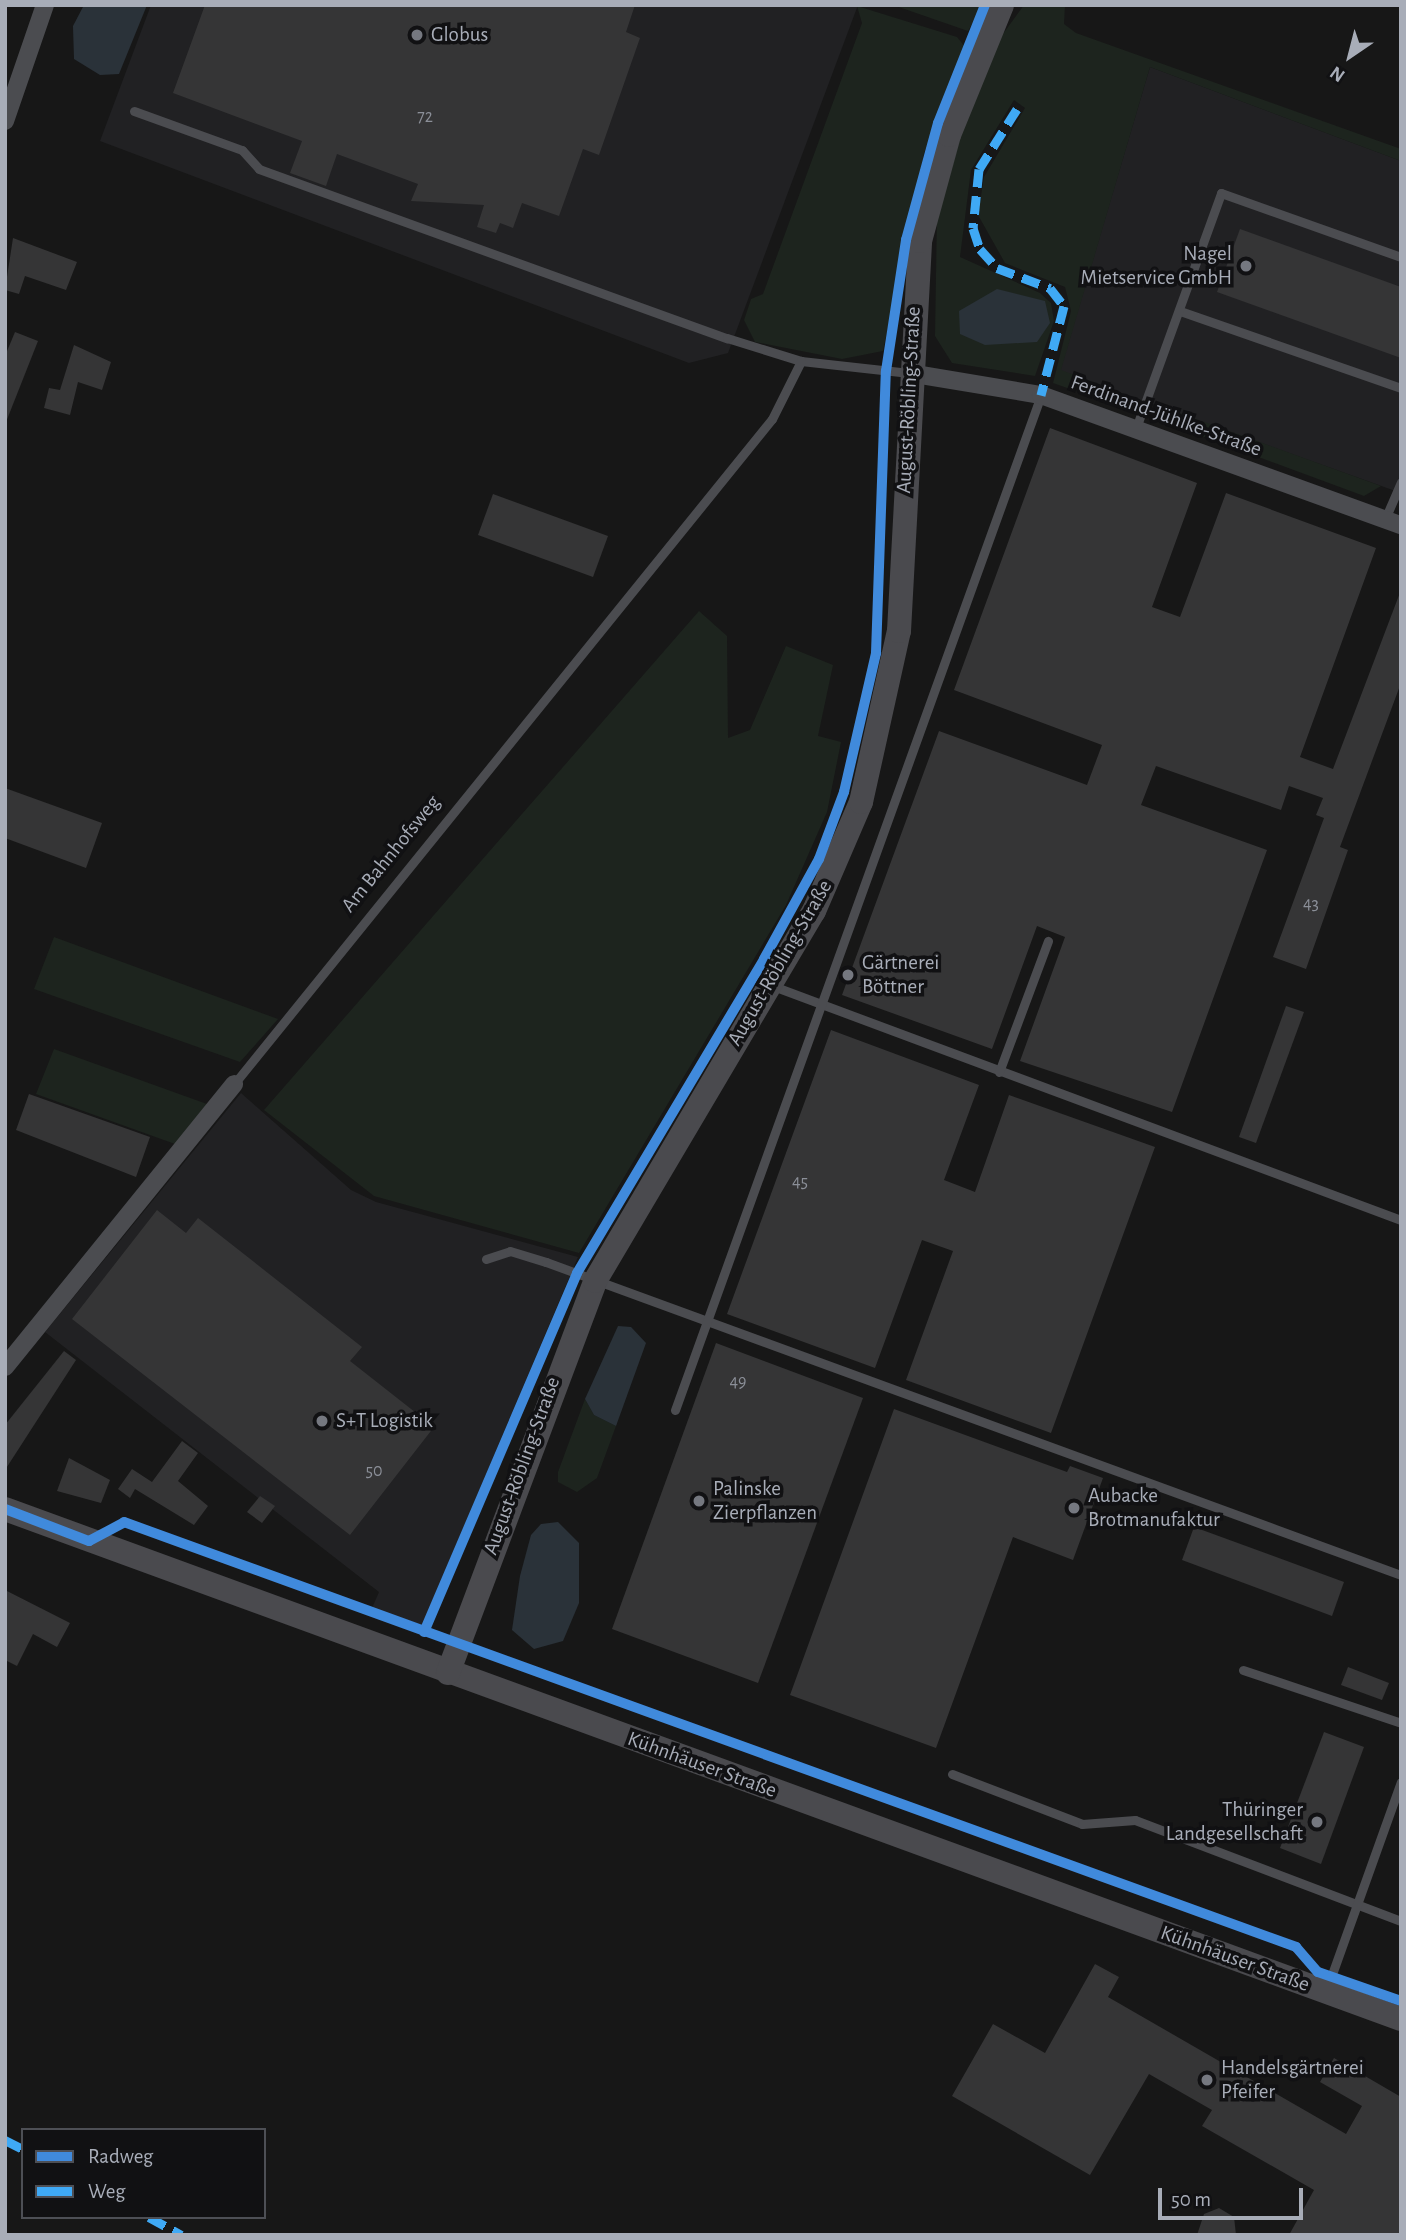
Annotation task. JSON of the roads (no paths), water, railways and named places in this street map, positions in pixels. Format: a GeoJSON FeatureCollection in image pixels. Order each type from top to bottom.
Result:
{"type":"FeatureCollection","features":[{"type":"Feature","properties":{"kind":"street"},"geometry":{"type":"LineString","coordinates":[[5,121],[45,5]]}},
{"type":"Feature","properties":{"kind":"street","name":"August-Röbling-Straße"},"geometry":{"type":"LineString","coordinates":[[448,1673],[595,1281],[770,985],[838,862],[879,742],[899,631],[909,373],[920,241],[932,191],[1002,5]]}},
{"type":"Feature","properties":{"kind":"street","name":"Ferdinand-Jühlke-Straße"},"geometry":{"type":"LineString","coordinates":[[909,373],[1041,395],[1393,522]]}},
{"type":"Feature","properties":{"kind":"street","name":"Am Bahnhofsweg"},"geometry":{"type":"LineString","coordinates":[[5,1367],[234,1084]]}},
{"type":"Feature","properties":{"kind":"street","name":"Kühnhäuser Straße"},"geometry":{"type":"LineString","coordinates":[[5,1509],[1401,2019]]}},
{"type":"Feature","properties":{"kind":"lane"},"geometry":{"type":"LineString","coordinates":[[134,111],[242,150],[259,169],[801,362],[909,373]]}},
{"type":"Feature","properties":{"kind":"lane"},"geometry":{"type":"LineString","coordinates":[[1136,428],[1221,193],[1401,257]]}},
{"type":"Feature","properties":{"kind":"lane"},"geometry":{"type":"LineString","coordinates":[[1180,311],[1401,388]]}},
{"type":"Feature","properties":{"kind":"lane","name":"Am Bahnhofsweg"},"geometry":{"type":"LineString","coordinates":[[234,1084],[772,419],[801,362]]}},
{"type":"Feature","properties":{"kind":"lane"},"geometry":{"type":"LineString","coordinates":[[675,1410],[1041,395]]}},
{"type":"Feature","properties":{"kind":"lane"},"geometry":{"type":"LineString","coordinates":[[1393,522],[1401,482]]}},
{"type":"Feature","properties":{"kind":"lane"},"geometry":{"type":"LineString","coordinates":[[999,1072],[1048,942]]}},
{"type":"Feature","properties":{"kind":"lane"},"geometry":{"type":"LineString","coordinates":[[770,985],[820,1007],[1401,1220]]}},
{"type":"Feature","properties":{"kind":"lane"},"geometry":{"type":"LineString","coordinates":[[486,1259],[510,1251],[1401,1575]]}},
{"type":"Feature","properties":{"kind":"lane"},"geometry":{"type":"LineString","coordinates":[[1243,1670],[1401,1723]]}},
{"type":"Feature","properties":{"kind":"lane"},"geometry":{"type":"LineString","coordinates":[[952,1774],[1082,1824],[1136,1820],[1401,1921]]}},
{"type":"Feature","properties":{"kind":"lane"},"geometry":{"type":"LineString","coordinates":[[1325,1992],[1401,1782]]}},
{"type":"Feature","properties":{"kind":"place","name":"Globus"},"geometry":{"type":"Point","coordinates":[417,35]}},
{"type":"Feature","properties":{"kind":"place","name":"Nagel Mietservice GmbH"},"geometry":{"type":"Point","coordinates":[1246,266]}},
{"type":"Feature","properties":{"kind":"place","name":"Gärtnerei Böttner"},"geometry":{"type":"Point","coordinates":[848,975]}},
{"type":"Feature","properties":{"kind":"place","name":"S+T Logistik"},"geometry":{"type":"Point","coordinates":[322,1421]}},
{"type":"Feature","properties":{"kind":"place","name":"Palinske Zierpflanzen"},"geometry":{"type":"Point","coordinates":[699,1501]}},
{"type":"Feature","properties":{"kind":"place","name":"Aubacke Brotmanufaktur"},"geometry":{"type":"Point","coordinates":[1074,1508]}},
{"type":"Feature","properties":{"kind":"place","name":"Thüringer Landgesellschaft"},"geometry":{"type":"Point","coordinates":[1317,1822]}},
{"type":"Feature","properties":{"kind":"place","name":"Handelsgärtnerei Pfeifer"},"geometry":{"type":"Point","coordinates":[1207,2080]}}]}
